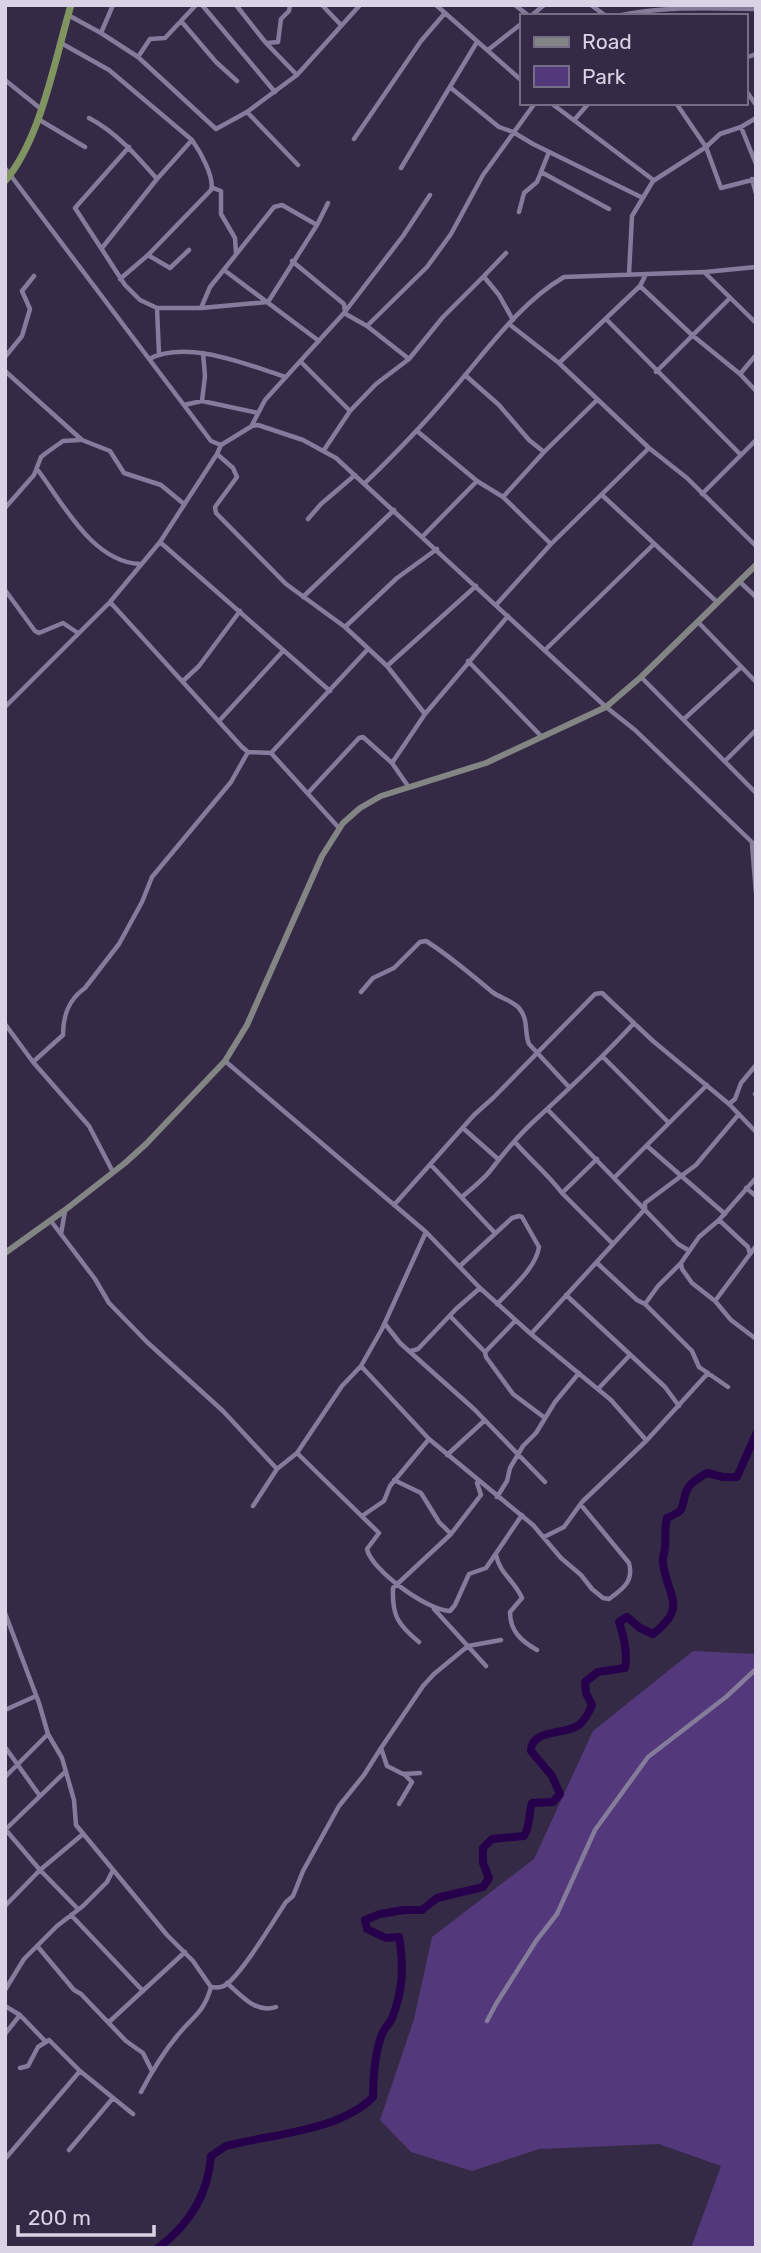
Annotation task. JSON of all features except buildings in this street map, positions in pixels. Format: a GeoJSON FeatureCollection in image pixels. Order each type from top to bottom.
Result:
{"type":"FeatureCollection","features":[{"type":"Feature","properties":{"kind":"highway"},"geometry":{"type":"LineString","coordinates":[[8,178],[26,151],[71,5]]}},
{"type":"Feature","properties":{"kind":"main road"},"geometry":{"type":"LineString","coordinates":[[5,1253],[51,1221],[146,1144],[225,1061],[247,1025],[322,856],[339,828],[370,802],[408,786],[466,770],[606,707],[641,677],[756,565]]}},
{"type":"Feature","properties":{"kind":"street"},"geometry":{"type":"LineString","coordinates":[[101,33],[113,5]]}},
{"type":"Feature","properties":{"kind":"street"},"geometry":{"type":"LineString","coordinates":[[138,57],[150,39],[165,38],[196,5]]}},
{"type":"Feature","properties":{"kind":"street"},"geometry":{"type":"LineString","coordinates":[[202,5],[275,92]]}},
{"type":"Feature","properties":{"kind":"street"},"geometry":{"type":"LineString","coordinates":[[236,5],[266,43],[297,75]]}},
{"type":"Feature","properties":{"kind":"street"},"geometry":{"type":"LineString","coordinates":[[266,43],[278,42],[281,19],[290,9],[290,5]]}},
{"type":"Feature","properties":{"kind":"street"},"geometry":{"type":"LineString","coordinates":[[323,5],[341,25]]}},
{"type":"Feature","properties":{"kind":"street"},"geometry":{"type":"LineString","coordinates":[[68,15],[138,57],[216,130],[247,112],[297,75],[360,5]]}},
{"type":"Feature","properties":{"kind":"street"},"geometry":{"type":"LineString","coordinates":[[436,5],[520,79]]}},
{"type":"Feature","properties":{"kind":"street"},"geometry":{"type":"LineString","coordinates":[[628,5],[633,12]]}},
{"type":"Feature","properties":{"kind":"street"},"geometry":{"type":"LineString","coordinates":[[625,14],[689,6],[756,9]]}},
{"type":"Feature","properties":{"kind":"street"},"geometry":{"type":"LineString","coordinates":[[701,8],[702,14]]}},
{"type":"Feature","properties":{"kind":"street"},"geometry":{"type":"LineString","coordinates":[[354,139],[421,41],[445,13]]}},
{"type":"Feature","properties":{"kind":"street"},"geometry":{"type":"LineString","coordinates":[[181,21],[216,62],[237,81]]}},
{"type":"Feature","properties":{"kind":"street"},"geometry":{"type":"LineString","coordinates":[[488,50],[520,25]]}},
{"type":"Feature","properties":{"kind":"street"},"geometry":{"type":"LineString","coordinates":[[401,168],[477,42]]}},
{"type":"Feature","properties":{"kind":"street"},"geometry":{"type":"LineString","coordinates":[[60,43],[109,70],[192,140],[202,153],[214,188],[221,191],[221,214],[235,238],[236,254]]}},
{"type":"Feature","properties":{"kind":"street"},"geometry":{"type":"LineString","coordinates":[[5,80],[41,108]]}},
{"type":"Feature","properties":{"kind":"street"},"geometry":{"type":"LineString","coordinates":[[451,88],[497,125],[643,198]]}},
{"type":"Feature","properties":{"kind":"street"},"geometry":{"type":"LineString","coordinates":[[367,326],[427,267],[443,245],[483,175],[533,105]]}},
{"type":"Feature","properties":{"kind":"street"},"geometry":{"type":"LineString","coordinates":[[554,105],[653,181]]}},
{"type":"Feature","properties":{"kind":"street"},"geometry":{"type":"LineString","coordinates":[[575,119],[587,105]]}},
{"type":"Feature","properties":{"kind":"street"},"geometry":{"type":"LineString","coordinates":[[677,105],[706,147],[721,188],[754,179],[756,194]]}},
{"type":"Feature","properties":{"kind":"street"},"geometry":{"type":"LineString","coordinates":[[247,112],[299,165]]}},
{"type":"Feature","properties":{"kind":"street"},"geometry":{"type":"LineString","coordinates":[[89,118],[129,148],[157,179]]}},
{"type":"Feature","properties":{"kind":"street"},"geometry":{"type":"LineString","coordinates":[[629,274],[632,216],[653,181],[706,147],[720,134],[741,127],[756,118]]}},
{"type":"Feature","properties":{"kind":"street"},"geometry":{"type":"LineString","coordinates":[[37,119],[85,147]]}},
{"type":"Feature","properties":{"kind":"street"},"geometry":{"type":"LineString","coordinates":[[741,127],[756,164]]}},
{"type":"Feature","properties":{"kind":"street"},"geometry":{"type":"LineString","coordinates":[[102,248],[192,140]]}},
{"type":"Feature","properties":{"kind":"street"},"geometry":{"type":"LineString","coordinates":[[129,148],[75,208],[120,279],[140,300],[157,308],[201,308],[268,302]]}},
{"type":"Feature","properties":{"kind":"street"},"geometry":{"type":"LineString","coordinates":[[519,212],[524,193],[537,182],[549,152]]}},
{"type":"Feature","properties":{"kind":"street"},"geometry":{"type":"LineString","coordinates":[[5,168],[8,178],[206,436],[221,445]]}},
{"type":"Feature","properties":{"kind":"street"},"geometry":{"type":"LineString","coordinates":[[541,172],[609,209]]}},
{"type":"Feature","properties":{"kind":"street"},"geometry":{"type":"LineString","coordinates":[[120,279],[148,255],[214,188]]}},
{"type":"Feature","properties":{"kind":"street"},"geometry":{"type":"LineString","coordinates":[[251,426],[265,401],[302,363],[344,313],[403,236],[430,195]]}},
{"type":"Feature","properties":{"kind":"street"},"geometry":{"type":"LineString","coordinates":[[268,302],[328,203]]}},
{"type":"Feature","properties":{"kind":"street"},"geometry":{"type":"LineString","coordinates":[[201,308],[210,287],[278,205],[297,212],[317,225]]}},
{"type":"Feature","properties":{"kind":"street"},"geometry":{"type":"LineString","coordinates":[[148,255],[170,268],[189,250]]}},
{"type":"Feature","properties":{"kind":"street"},"geometry":{"type":"LineString","coordinates":[[324,450],[350,411],[376,384],[409,359],[443,317],[506,253]]}},
{"type":"Feature","properties":{"kind":"street"},"geometry":{"type":"LineString","coordinates":[[292,261],[344,304],[344,313]]}},
{"type":"Feature","properties":{"kind":"street"},"geometry":{"type":"LineString","coordinates":[[365,483],[418,431],[511,322],[564,277],[705,272],[756,267]]}},
{"type":"Feature","properties":{"kind":"street"},"geometry":{"type":"LineString","coordinates":[[224,270],[319,341]]}},
{"type":"Feature","properties":{"kind":"street"},"geometry":{"type":"LineString","coordinates":[[705,272],[756,323]]}},
{"type":"Feature","properties":{"kind":"street"},"geometry":{"type":"LineString","coordinates":[[559,363],[607,320],[640,286],[646,274]]}},
{"type":"Feature","properties":{"kind":"street"},"geometry":{"type":"LineString","coordinates":[[5,357],[22,336],[30,309],[22,291],[34,276]]}},
{"type":"Feature","properties":{"kind":"street"},"geometry":{"type":"LineString","coordinates":[[482,278],[485,278],[499,295],[511,322],[649,448],[687,478],[756,546]]}},
{"type":"Feature","properties":{"kind":"street"},"geometry":{"type":"LineString","coordinates":[[640,286],[692,335],[740,373],[756,391]]}},
{"type":"Feature","properties":{"kind":"street"},"geometry":{"type":"LineString","coordinates":[[656,372],[730,298]]}},
{"type":"Feature","properties":{"kind":"street"},"geometry":{"type":"LineString","coordinates":[[157,308],[159,354]]}},
{"type":"Feature","properties":{"kind":"street"},"geometry":{"type":"LineString","coordinates":[[344,313],[367,326],[409,359]]}},
{"type":"Feature","properties":{"kind":"street"},"geometry":{"type":"LineString","coordinates":[[607,320],[741,455]]}},
{"type":"Feature","properties":{"kind":"street"},"geometry":{"type":"LineString","coordinates":[[149,359],[159,354],[203,353],[286,377]]}},
{"type":"Feature","properties":{"kind":"street"},"geometry":{"type":"LineString","coordinates":[[202,401],[205,388],[203,353]]}},
{"type":"Feature","properties":{"kind":"street"},"geometry":{"type":"LineString","coordinates":[[740,373],[756,355]]}},
{"type":"Feature","properties":{"kind":"street"},"geometry":{"type":"LineString","coordinates":[[302,363],[350,411]]}},
{"type":"Feature","properties":{"kind":"street"},"geometry":{"type":"LineString","coordinates":[[5,371],[82,440]]}},
{"type":"Feature","properties":{"kind":"street"},"geometry":{"type":"LineString","coordinates":[[465,375],[499,405],[529,440],[544,452]]}},
{"type":"Feature","properties":{"kind":"street"},"geometry":{"type":"LineString","coordinates":[[503,497],[544,452],[598,400]]}},
{"type":"Feature","properties":{"kind":"street"},"geometry":{"type":"LineString","coordinates":[[184,405],[202,401],[258,413]]}},
{"type":"Feature","properties":{"kind":"street"},"geometry":{"type":"LineString","coordinates":[[5,707],[110,602],[142,564],[160,542],[221,445],[251,426],[258,425],[278,430],[324,450],[365,483],[606,707],[635,730],[754,844],[756,893]]}},
{"type":"Feature","properties":{"kind":"street"},"geometry":{"type":"LineString","coordinates":[[418,431],[477,481],[503,497],[551,544]]}},
{"type":"Feature","properties":{"kind":"street"},"geometry":{"type":"LineString","coordinates":[[5,508],[30,481],[41,457],[69,439],[82,440],[110,451],[124,473],[161,485],[184,503]]}},
{"type":"Feature","properties":{"kind":"street"},"geometry":{"type":"LineString","coordinates":[[702,495],[756,440]]}},
{"type":"Feature","properties":{"kind":"street"},"geometry":{"type":"LineString","coordinates":[[496,605],[551,544],[649,448]]}},
{"type":"Feature","properties":{"kind":"street"},"geometry":{"type":"LineString","coordinates":[[217,454],[233,468],[237,477],[215,507],[216,513],[286,584],[345,627],[387,666],[425,714]]}},
{"type":"Feature","properties":{"kind":"street"},"geometry":{"type":"LineString","coordinates":[[37,469],[60,499],[66,513],[93,540],[119,560],[142,564]]}},
{"type":"Feature","properties":{"kind":"street"},"geometry":{"type":"LineString","coordinates":[[308,519],[321,503],[355,475]]}},
{"type":"Feature","properties":{"kind":"street"},"geometry":{"type":"LineString","coordinates":[[423,536],[477,481]]}},
{"type":"Feature","properties":{"kind":"street"},"geometry":{"type":"LineString","coordinates":[[603,496],[718,603]]}},
{"type":"Feature","properties":{"kind":"street"},"geometry":{"type":"LineString","coordinates":[[303,597],[394,510]]}},
{"type":"Feature","properties":{"kind":"street"},"geometry":{"type":"LineString","coordinates":[[160,542],[330,691]]}},
{"type":"Feature","properties":{"kind":"street"},"geometry":{"type":"LineString","coordinates":[[545,650],[653,544]]}},
{"type":"Feature","properties":{"kind":"street"},"geometry":{"type":"LineString","coordinates":[[345,627],[397,578],[437,549]]}},
{"type":"Feature","properties":{"kind":"street"},"geometry":{"type":"LineString","coordinates":[[739,581],[756,597]]}},
{"type":"Feature","properties":{"kind":"street"},"geometry":{"type":"LineString","coordinates":[[387,666],[476,586]]}},
{"type":"Feature","properties":{"kind":"street"},"geometry":{"type":"LineString","coordinates":[[6,592],[34,631],[39,633],[63,623],[78,633]]}},
{"type":"Feature","properties":{"kind":"street"},"geometry":{"type":"LineString","coordinates":[[110,602],[248,752],[271,753],[339,828]]}},
{"type":"Feature","properties":{"kind":"street"},"geometry":{"type":"LineString","coordinates":[[183,681],[199,666],[240,611]]}},
{"type":"Feature","properties":{"kind":"street"},"geometry":{"type":"LineString","coordinates":[[392,763],[425,714],[508,616]]}},
{"type":"Feature","properties":{"kind":"street"},"geometry":{"type":"LineString","coordinates":[[698,622],[756,682]]}},
{"type":"Feature","properties":{"kind":"street"},"geometry":{"type":"LineString","coordinates":[[271,753],[368,649]]}},
{"type":"Feature","properties":{"kind":"street"},"geometry":{"type":"LineString","coordinates":[[220,720],[283,651]]}},
{"type":"Feature","properties":{"kind":"street"},"geometry":{"type":"LineString","coordinates":[[468,661],[542,737]]}},
{"type":"Feature","properties":{"kind":"street"},"geometry":{"type":"LineString","coordinates":[[684,719],[741,667]]}},
{"type":"Feature","properties":{"kind":"street"},"geometry":{"type":"LineString","coordinates":[[641,677],[756,793]]}},
{"type":"Feature","properties":{"kind":"street"},"geometry":{"type":"LineString","coordinates":[[725,761],[756,730]]}},
{"type":"Feature","properties":{"kind":"street"},"geometry":{"type":"LineString","coordinates":[[309,793],[359,738],[363,737],[392,763],[408,786]]}},
{"type":"Feature","properties":{"kind":"street"},"geometry":{"type":"LineString","coordinates":[[33,1062],[61,1038],[64,1014],[119,944],[152,877],[231,782],[248,752]]}},
{"type":"Feature","properties":{"kind":"street"},"geometry":{"type":"LineString","coordinates":[[361,992],[373,978],[394,968],[420,942],[426,941],[471,972],[491,991],[519,1008],[526,1021],[526,1037],[569,1087]]}},
{"type":"Feature","properties":{"kind":"street"},"geometry":{"type":"LineString","coordinates":[[394,1205],[477,1112],[595,994],[602,993],[729,1104],[756,1132]]}},
{"type":"Feature","properties":{"kind":"street"},"geometry":{"type":"LineString","coordinates":[[462,1197],[489,1172],[533,1122],[603,1057],[634,1023]]}},
{"type":"Feature","properties":{"kind":"street"},"geometry":{"type":"LineString","coordinates":[[5,1024],[33,1062],[89,1126],[113,1172]]}},
{"type":"Feature","properties":{"kind":"street"},"geometry":{"type":"LineString","coordinates":[[603,1057],[669,1123]]}},
{"type":"Feature","properties":{"kind":"street"},"geometry":{"type":"LineString","coordinates":[[225,1061],[426,1232],[515,1321],[598,1389],[646,1440]]}},
{"type":"Feature","properties":{"kind":"street"},"geometry":{"type":"LineString","coordinates":[[729,1104],[756,1065]]}},
{"type":"Feature","properties":{"kind":"street"},"geometry":{"type":"LineString","coordinates":[[615,1177],[707,1085]]}},
{"type":"Feature","properties":{"kind":"street"},"geometry":{"type":"LineString","coordinates":[[548,1110],[678,1244],[688,1250]]}},
{"type":"Feature","properties":{"kind":"street"},"geometry":{"type":"LineString","coordinates":[[531,1334],[645,1209],[645,1203],[696,1165],[739,1114]]}},
{"type":"Feature","properties":{"kind":"street"},"geometry":{"type":"LineString","coordinates":[[464,1129],[498,1159]]}},
{"type":"Feature","properties":{"kind":"street"},"geometry":{"type":"LineString","coordinates":[[515,1142],[529,1160],[543,1171],[613,1244]]}},
{"type":"Feature","properties":{"kind":"street"},"geometry":{"type":"LineString","coordinates":[[647,1146],[725,1214]]}},
{"type":"Feature","properties":{"kind":"street"},"geometry":{"type":"LineString","coordinates":[[562,1193],[597,1159]]}},
{"type":"Feature","properties":{"kind":"street"},"geometry":{"type":"LineString","coordinates":[[431,1165],[495,1233]]}},
{"type":"Feature","properties":{"kind":"street"},"geometry":{"type":"LineString","coordinates":[[645,1304],[658,1286],[679,1267],[688,1250],[725,1214],[756,1178]]}},
{"type":"Feature","properties":{"kind":"street"},"geometry":{"type":"LineString","coordinates":[[746,1188],[756,1196]]}},
{"type":"Feature","properties":{"kind":"street"},"geometry":{"type":"LineString","coordinates":[[61,1234],[65,1210]]}},
{"type":"Feature","properties":{"kind":"street"},"geometry":{"type":"LineString","coordinates":[[460,1266],[512,1218],[519,1216],[540,1247],[532,1264],[497,1304]]}},
{"type":"Feature","properties":{"kind":"street"},"geometry":{"type":"LineString","coordinates":[[715,1301],[750,1254],[752,1247],[719,1220]]}},
{"type":"Feature","properties":{"kind":"street"},"geometry":{"type":"LineString","coordinates":[[51,1221],[95,1279],[109,1303],[147,1342],[223,1411],[277,1469]]}},
{"type":"Feature","properties":{"kind":"street"},"geometry":{"type":"LineString","coordinates":[[253,1506],[277,1469],[297,1453],[342,1386],[361,1366],[384,1324],[426,1232]]}},
{"type":"Feature","properties":{"kind":"street"},"geometry":{"type":"LineString","coordinates":[[597,1263],[637,1300],[645,1304],[692,1351],[696,1363],[728,1387]]}},
{"type":"Feature","properties":{"kind":"street"},"geometry":{"type":"LineString","coordinates":[[679,1267],[731,1320],[756,1339]]}},
{"type":"Feature","properties":{"kind":"street"},"geometry":{"type":"LineString","coordinates":[[414,1353],[480,1288]]}},
{"type":"Feature","properties":{"kind":"street"},"geometry":{"type":"LineString","coordinates":[[566,1295],[664,1387],[679,1406]]}},
{"type":"Feature","properties":{"kind":"street"},"geometry":{"type":"LineString","coordinates":[[450,1316],[485,1352],[487,1360],[495,1366],[513,1394],[545,1418]]}},
{"type":"Feature","properties":{"kind":"street"},"geometry":{"type":"LineString","coordinates":[[485,1352],[515,1321]]}},
{"type":"Feature","properties":{"kind":"street"},"geometry":{"type":"LineString","coordinates":[[384,1324],[545,1482]]}},
{"type":"Feature","properties":{"kind":"street"},"geometry":{"type":"LineString","coordinates":[[598,1389],[629,1356]]}},
{"type":"Feature","properties":{"kind":"street"},"geometry":{"type":"LineString","coordinates":[[361,1366],[429,1439],[522,1515],[561,1558],[606,1600],[613,1597],[630,1580],[632,1574],[629,1563],[581,1505]]}},
{"type":"Feature","properties":{"kind":"street"},"geometry":{"type":"LineString","coordinates":[[544,1537],[564,1527],[581,1505],[708,1373]]}},
{"type":"Feature","properties":{"kind":"street"},"geometry":{"type":"LineString","coordinates":[[497,1497],[507,1481],[517,1455],[579,1374]]}},
{"type":"Feature","properties":{"kind":"street"},"geometry":{"type":"LineString","coordinates":[[447,1455],[484,1421]]}},
{"type":"Feature","properties":{"kind":"street"},"geometry":{"type":"LineString","coordinates":[[362,1516],[384,1501],[394,1480],[429,1439]]}},
{"type":"Feature","properties":{"kind":"street"},"geometry":{"type":"LineString","coordinates":[[297,1453],[379,1533],[367,1549],[368,1555],[419,1602],[450,1611]]}},
{"type":"Feature","properties":{"kind":"street"},"geometry":{"type":"LineString","coordinates":[[419,1642],[407,1632],[392,1610],[393,1588],[451,1534],[481,1495],[475,1479]]}},
{"type":"Feature","properties":{"kind":"street"},"geometry":{"type":"LineString","coordinates":[[394,1480],[421,1493],[439,1522],[451,1534]]}},
{"type":"Feature","properties":{"kind":"street"},"geometry":{"type":"LineString","coordinates":[[448,1622],[450,1611],[469,1574],[486,1568],[522,1515]]}},
{"type":"Feature","properties":{"kind":"street"},"geometry":{"type":"LineString","coordinates":[[496,1554],[498,1567],[516,1585],[522,1598],[509,1612],[514,1631],[537,1650]]}},
{"type":"Feature","properties":{"kind":"street"},"geometry":{"type":"LineString","coordinates":[[431,1606],[486,1666]]}},
{"type":"Feature","properties":{"kind":"street"},"geometry":{"type":"LineString","coordinates":[[5,1613],[48,1734],[62,1758],[74,1800],[76,1825],[167,1935],[185,1952],[211,1987],[217,1988],[227,1983],[253,1952],[286,1902],[293,1896],[303,1871],[339,1806],[365,1775],[423,1686],[468,1646],[501,1640]]}},
{"type":"Feature","properties":{"kind":"street"},"geometry":{"type":"LineString","coordinates":[[487,2021],[536,1941],[557,1914],[595,1830],[648,1757],[726,1697],[756,1669]]}},
{"type":"Feature","properties":{"kind":"street"},"geometry":{"type":"LineString","coordinates":[[5,1710],[36,1696]]}},
{"type":"Feature","properties":{"kind":"street"},"geometry":{"type":"LineString","coordinates":[[5,1777],[48,1734]]}},
{"type":"Feature","properties":{"kind":"street"},"geometry":{"type":"LineString","coordinates":[[5,1747],[40,1796]]}},
{"type":"Feature","properties":{"kind":"street"},"geometry":{"type":"LineString","coordinates":[[381,1748],[387,1766],[412,1782],[399,1804]]}},
{"type":"Feature","properties":{"kind":"street"},"geometry":{"type":"LineString","coordinates":[[66,1772],[6,1829],[40,1870],[78,1909]]}},
{"type":"Feature","properties":{"kind":"street"},"geometry":{"type":"LineString","coordinates":[[403,1774],[420,1773]]}},
{"type":"Feature","properties":{"kind":"street"},"geometry":{"type":"LineString","coordinates":[[5,1906],[40,1870],[83,1834]]}},
{"type":"Feature","properties":{"kind":"street"},"geometry":{"type":"LineString","coordinates":[[5,1990],[24,1959],[107,1882],[113,1869]]}},
{"type":"Feature","properties":{"kind":"street"},"geometry":{"type":"LineString","coordinates":[[71,1915],[144,1991]]}},
{"type":"Feature","properties":{"kind":"street"},"geometry":{"type":"LineString","coordinates":[[38,1947],[74,1990],[126,2041],[143,2053],[152,2071]]}},
{"type":"Feature","properties":{"kind":"street"},"geometry":{"type":"LineString","coordinates":[[109,2022],[185,1952]]}},
{"type":"Feature","properties":{"kind":"street"},"geometry":{"type":"LineString","coordinates":[[227,1983],[258,2008],[266,2010],[276,2007]]}},
{"type":"Feature","properties":{"kind":"street"},"geometry":{"type":"LineString","coordinates":[[141,2092],[152,2071],[177,2036],[206,2005],[211,1987]]}},
{"type":"Feature","properties":{"kind":"street"},"geometry":{"type":"LineString","coordinates":[[5,2006],[20,2015],[46,2042]]}},
{"type":"Feature","properties":{"kind":"street"},"geometry":{"type":"LineString","coordinates":[[5,2034],[20,2015]]}},
{"type":"Feature","properties":{"kind":"street"},"geometry":{"type":"LineString","coordinates":[[20,2068],[28,2066],[38,2047],[49,2040],[80,2071],[133,2114]]}},
{"type":"Feature","properties":{"kind":"street"},"geometry":{"type":"LineString","coordinates":[[5,2159],[80,2071]]}},
{"type":"Feature","properties":{"kind":"street"},"geometry":{"type":"LineString","coordinates":[[69,2150],[113,2098]]}},
{"type":"Feature","properties":{"kind":"green space"},"geometry":{"type":"Polygon","coordinates":[[[693,1651],[756,1654],[756,2248],[691,2248],[721,2166],[659,2144],[539,2149],[472,2171],[411,2152],[380,2120],[414,2019],[432,1937],[534,1859],[593,1731],[693,1651]]]}},
{"type":"Feature","properties":{"kind":"waterway"},"geometry":{"type":"LineString","coordinates":[[158,2248],[179,2229],[195,2208],[206,2184],[211,2156],[226,2146],[324,2124],[359,2108],[373,2097],[378,2047],[398,1998],[402,1958],[399,1937],[386,1938],[367,1929],[365,1920],[380,1914],[422,1910],[437,1898],[483,1887],[489,1878],[483,1863],[483,1848],[492,1839],[524,1836],[532,1803],[553,1802],[560,1794],[552,1776],[531,1751],[533,1744],[543,1736],[574,1728],[586,1718],[592,1705],[586,1693],[585,1682],[598,1672],[625,1668],[625,1645],[619,1622],[627,1617],[653,1634],[670,1616],[673,1601],[663,1561],[667,1518],[680,1511],[689,1486],[707,1473],[737,1477],[756,1434]]}}]}
